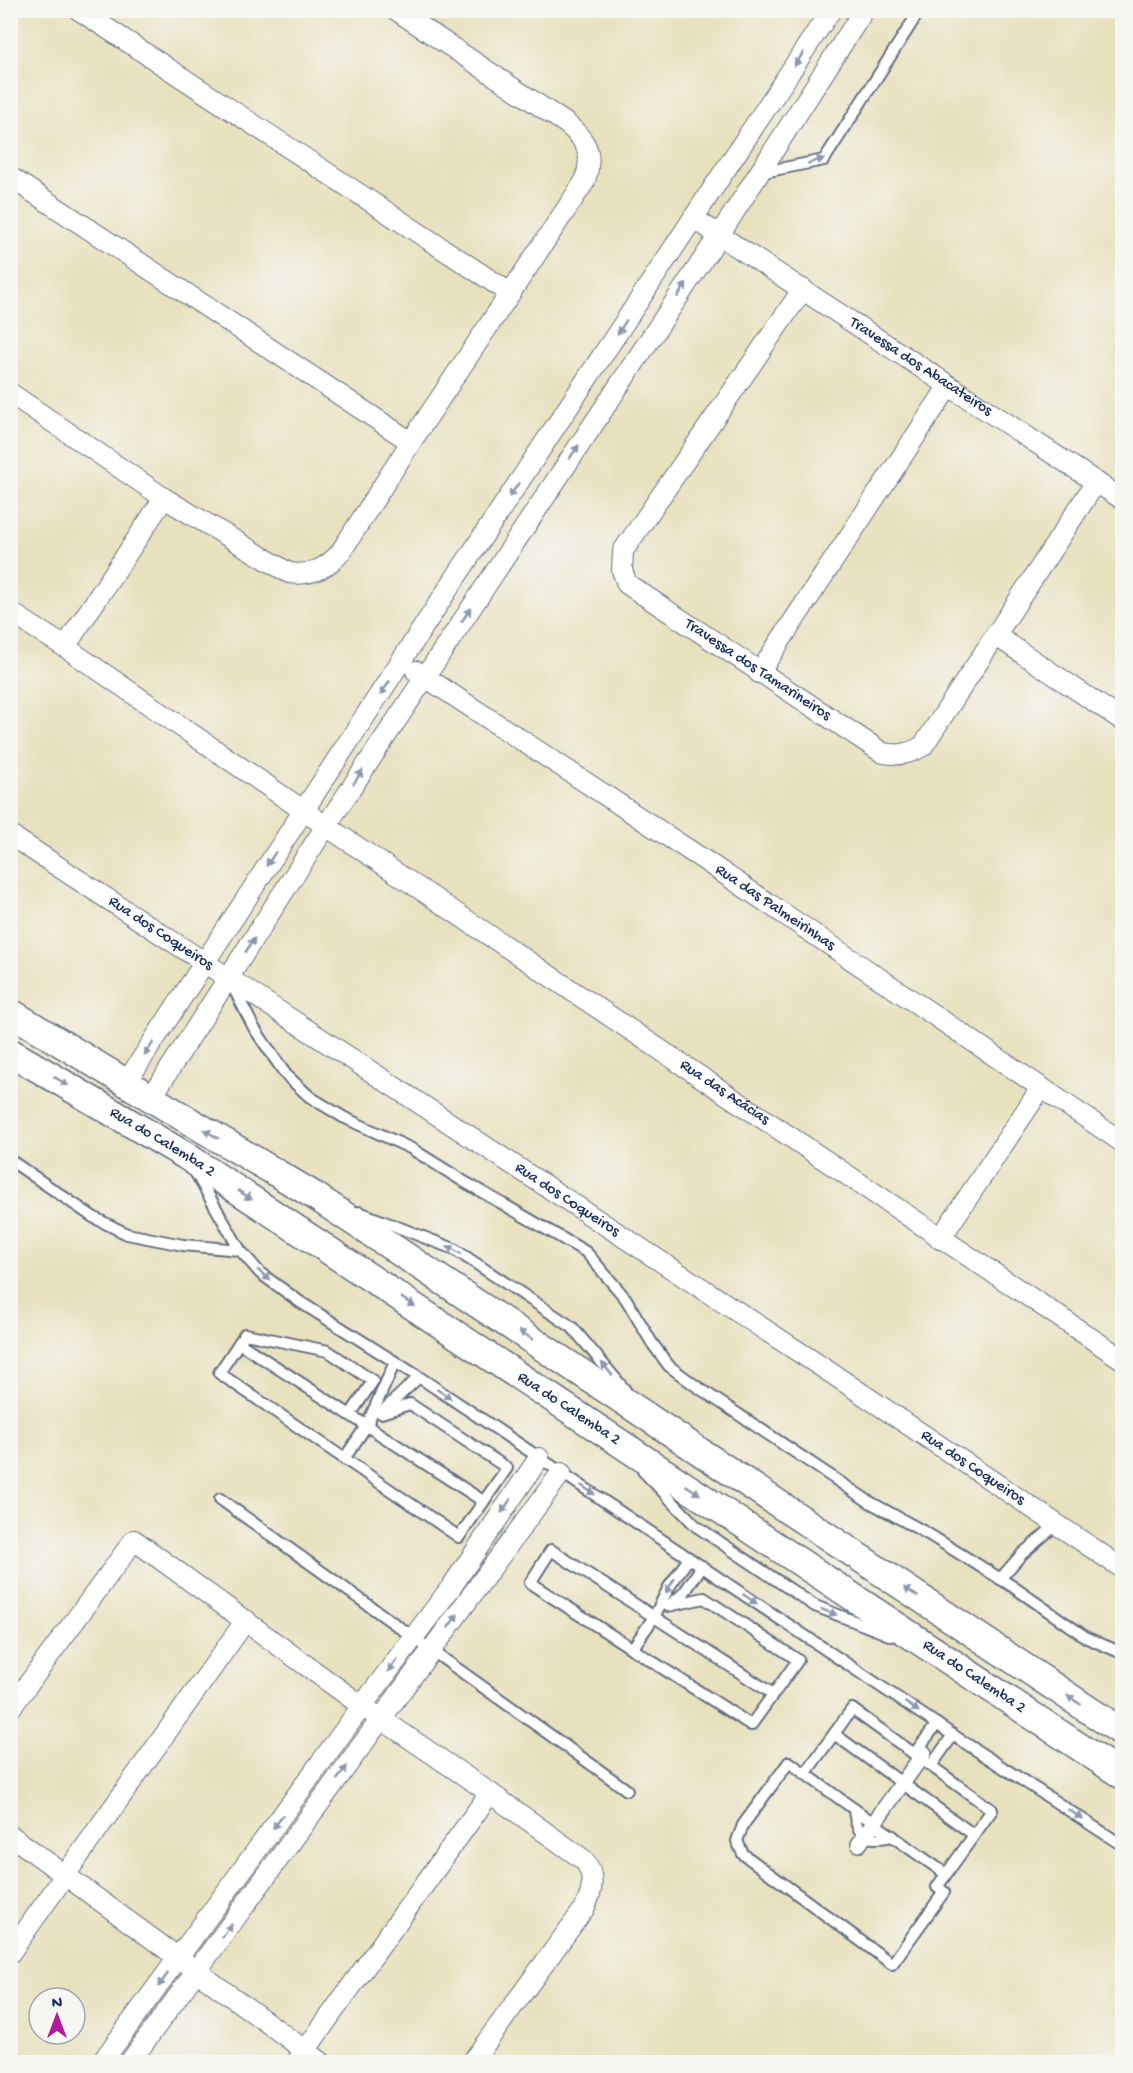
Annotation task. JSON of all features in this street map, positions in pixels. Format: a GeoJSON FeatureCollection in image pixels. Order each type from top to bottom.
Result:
{"type":"FeatureCollection","features":[{"type":"Feature","properties":{"kind":"main road","name":"Rua do Calemba 2"},"geometry":{"type":"LineString","coordinates":[[10,1012],[315,1196],[645,1413],[1122,1732]]}},
{"type":"Feature","properties":{"kind":"main road","name":"Rua do Calemba 2"},"geometry":{"type":"LineString","coordinates":[[10,1052],[186,1156],[1122,1775]]}},
{"type":"Feature","properties":{"kind":"street"},"geometry":{"type":"LineString","coordinates":[[79,10],[510,293]]}},
{"type":"Feature","properties":{"kind":"street"},"geometry":{"type":"LineString","coordinates":[[10,393],[164,498],[289,573],[298,574],[322,569],[340,553],[411,442],[585,182],[590,161],[588,150],[578,134],[567,124],[396,10]]}},
{"type":"Feature","properties":{"kind":"street"},"geometry":{"type":"LineString","coordinates":[[151,1098],[326,826],[720,234],[864,10]]}},
{"type":"Feature","properties":{"kind":"street"},"geometry":{"type":"LineString","coordinates":[[126,1083],[826,12],[850,31]]}},
{"type":"Feature","properties":{"kind":"street"},"geometry":{"type":"LineString","coordinates":[[10,177],[411,442]]}},
{"type":"Feature","properties":{"kind":"street","name":"Travessa dos Abacateiros"},"geometry":{"type":"LineString","coordinates":[[693,218],[1122,499]]}},
{"type":"Feature","properties":{"kind":"street","name":"Travessa dos Tamarineiros"},"geometry":{"type":"LineString","coordinates":[[803,289],[623,551],[622,570],[627,585],[759,673],[883,753],[898,756],[923,746],[1096,482]]}},
{"type":"Feature","properties":{"kind":"street"},"geometry":{"type":"LineString","coordinates":[[759,673],[948,387]]}},
{"type":"Feature","properties":{"kind":"street"},"geometry":{"type":"LineString","coordinates":[[65,647],[164,498]]}},
{"type":"Feature","properties":{"kind":"street","name":"Rua das Acácias"},"geometry":{"type":"LineString","coordinates":[[10,612],[940,1239],[1122,1359]]}},
{"type":"Feature","properties":{"kind":"street"},"geometry":{"type":"LineString","coordinates":[[995,635],[1122,720]]}},
{"type":"Feature","properties":{"kind":"street","name":"Rua das Palmeirinhas"},"geometry":{"type":"LineString","coordinates":[[402,663],[724,873],[1122,1142]]}},
{"type":"Feature","properties":{"kind":"street","name":"Rua dos Coqueiros"},"geometry":{"type":"LineString","coordinates":[[10,835],[824,1368],[1122,1568]]}},
{"type":"Feature","properties":{"kind":"street"},"geometry":{"type":"LineString","coordinates":[[940,1239],[1041,1088]]}},
{"type":"Feature","properties":{"kind":"street"},"geometry":{"type":"LineString","coordinates":[[102,2062],[452,1586],[539,1458]]}},
{"type":"Feature","properties":{"kind":"street"},"geometry":{"type":"LineString","coordinates":[[130,2062],[561,1473]]}},
{"type":"Feature","properties":{"kind":"street"},"geometry":{"type":"LineString","coordinates":[[10,1709],[134,1540],[362,1706],[584,1860],[591,1872],[592,1891],[584,1909],[472,2062]]}},
{"type":"Feature","properties":{"kind":"street"},"geometry":{"type":"LineString","coordinates":[[10,1953],[246,1620]]}},
{"type":"Feature","properties":{"kind":"street"},"geometry":{"type":"LineString","coordinates":[[862,1840],[922,1758]]}},
{"type":"Feature","properties":{"kind":"street"},"geometry":{"type":"LineString","coordinates":[[301,2057],[490,1793]]}},
{"type":"Feature","properties":{"kind":"street"},"geometry":{"type":"LineString","coordinates":[[10,1835],[196,1972],[301,2057],[321,2062]]}},
{"type":"Feature","properties":{"kind":"lane"},"geometry":{"type":"LineString","coordinates":[[759,173],[824,160],[920,10]]}},
{"type":"Feature","properties":{"kind":"lane"},"geometry":{"type":"LineString","coordinates":[[228,978],[254,1028],[286,1075],[310,1097],[343,1117],[412,1149],[586,1252],[626,1299],[652,1343],[669,1366],[868,1501],[928,1534],[1087,1638],[1122,1653]]}},
{"type":"Feature","properties":{"kind":"lane"},"geometry":{"type":"LineString","coordinates":[[186,1156],[240,1250],[260,1273],[300,1302],[419,1377],[953,1735],[1122,1845]]}},
{"type":"Feature","properties":{"kind":"lane"},"geometry":{"type":"LineString","coordinates":[[10,1160],[93,1217],[127,1234],[183,1245],[240,1250]]}},
{"type":"Feature","properties":{"kind":"lane"},"geometry":{"type":"LineString","coordinates":[[350,1414],[373,1381],[328,1351],[245,1334],[219,1372],[459,1537],[507,1468],[410,1404],[381,1413]]}},
{"type":"Feature","properties":{"kind":"lane"},"geometry":{"type":"LineString","coordinates":[[239,1343],[483,1501]]}},
{"type":"Feature","properties":{"kind":"lane"},"geometry":{"type":"LineString","coordinates":[[344,1459],[367,1425],[395,1362]]}},
{"type":"Feature","properties":{"kind":"lane"},"geometry":{"type":"LineString","coordinates":[[367,1425],[419,1377]]}},
{"type":"Feature","properties":{"kind":"lane"},"geometry":{"type":"LineString","coordinates":[[220,1498],[627,1790]]}},
{"type":"Feature","properties":{"kind":"lane"},"geometry":{"type":"LineString","coordinates":[[1000,1580],[1022,1554],[1057,1524]]}},
{"type":"Feature","properties":{"kind":"lane"},"geometry":{"type":"LineString","coordinates":[[668,1606],[704,1598],[798,1660],[751,1725],[530,1583],[551,1550],[773,1694]]}},
{"type":"Feature","properties":{"kind":"lane"},"geometry":{"type":"LineString","coordinates":[[632,1649],[689,1558]]}},
{"type":"Feature","properties":{"kind":"lane"},"geometry":{"type":"LineString","coordinates":[[654,1617],[684,1593],[702,1566]]}},
{"type":"Feature","properties":{"kind":"lane"},"geometry":{"type":"LineString","coordinates":[[805,1774],[852,1709],[992,1810],[937,1887],[944,1892],[892,1964],[740,1850],[737,1841],[743,1825],[789,1762],[805,1774],[854,1809],[946,1874]]}},
{"type":"Feature","properties":{"kind":"lane"},"geometry":{"type":"LineString","coordinates":[[922,1758],[937,1724]]}},
{"type":"Feature","properties":{"kind":"lane"},"geometry":{"type":"LineString","coordinates":[[834,1734],[974,1835]]}},
{"type":"Feature","properties":{"kind":"lane"},"geometry":{"type":"LineString","coordinates":[[922,1758],[953,1735]]}},
{"type":"Feature","properties":{"kind":"lane"},"geometry":{"type":"LineString","coordinates":[[854,1809],[862,1840],[893,1836]]}}]}
